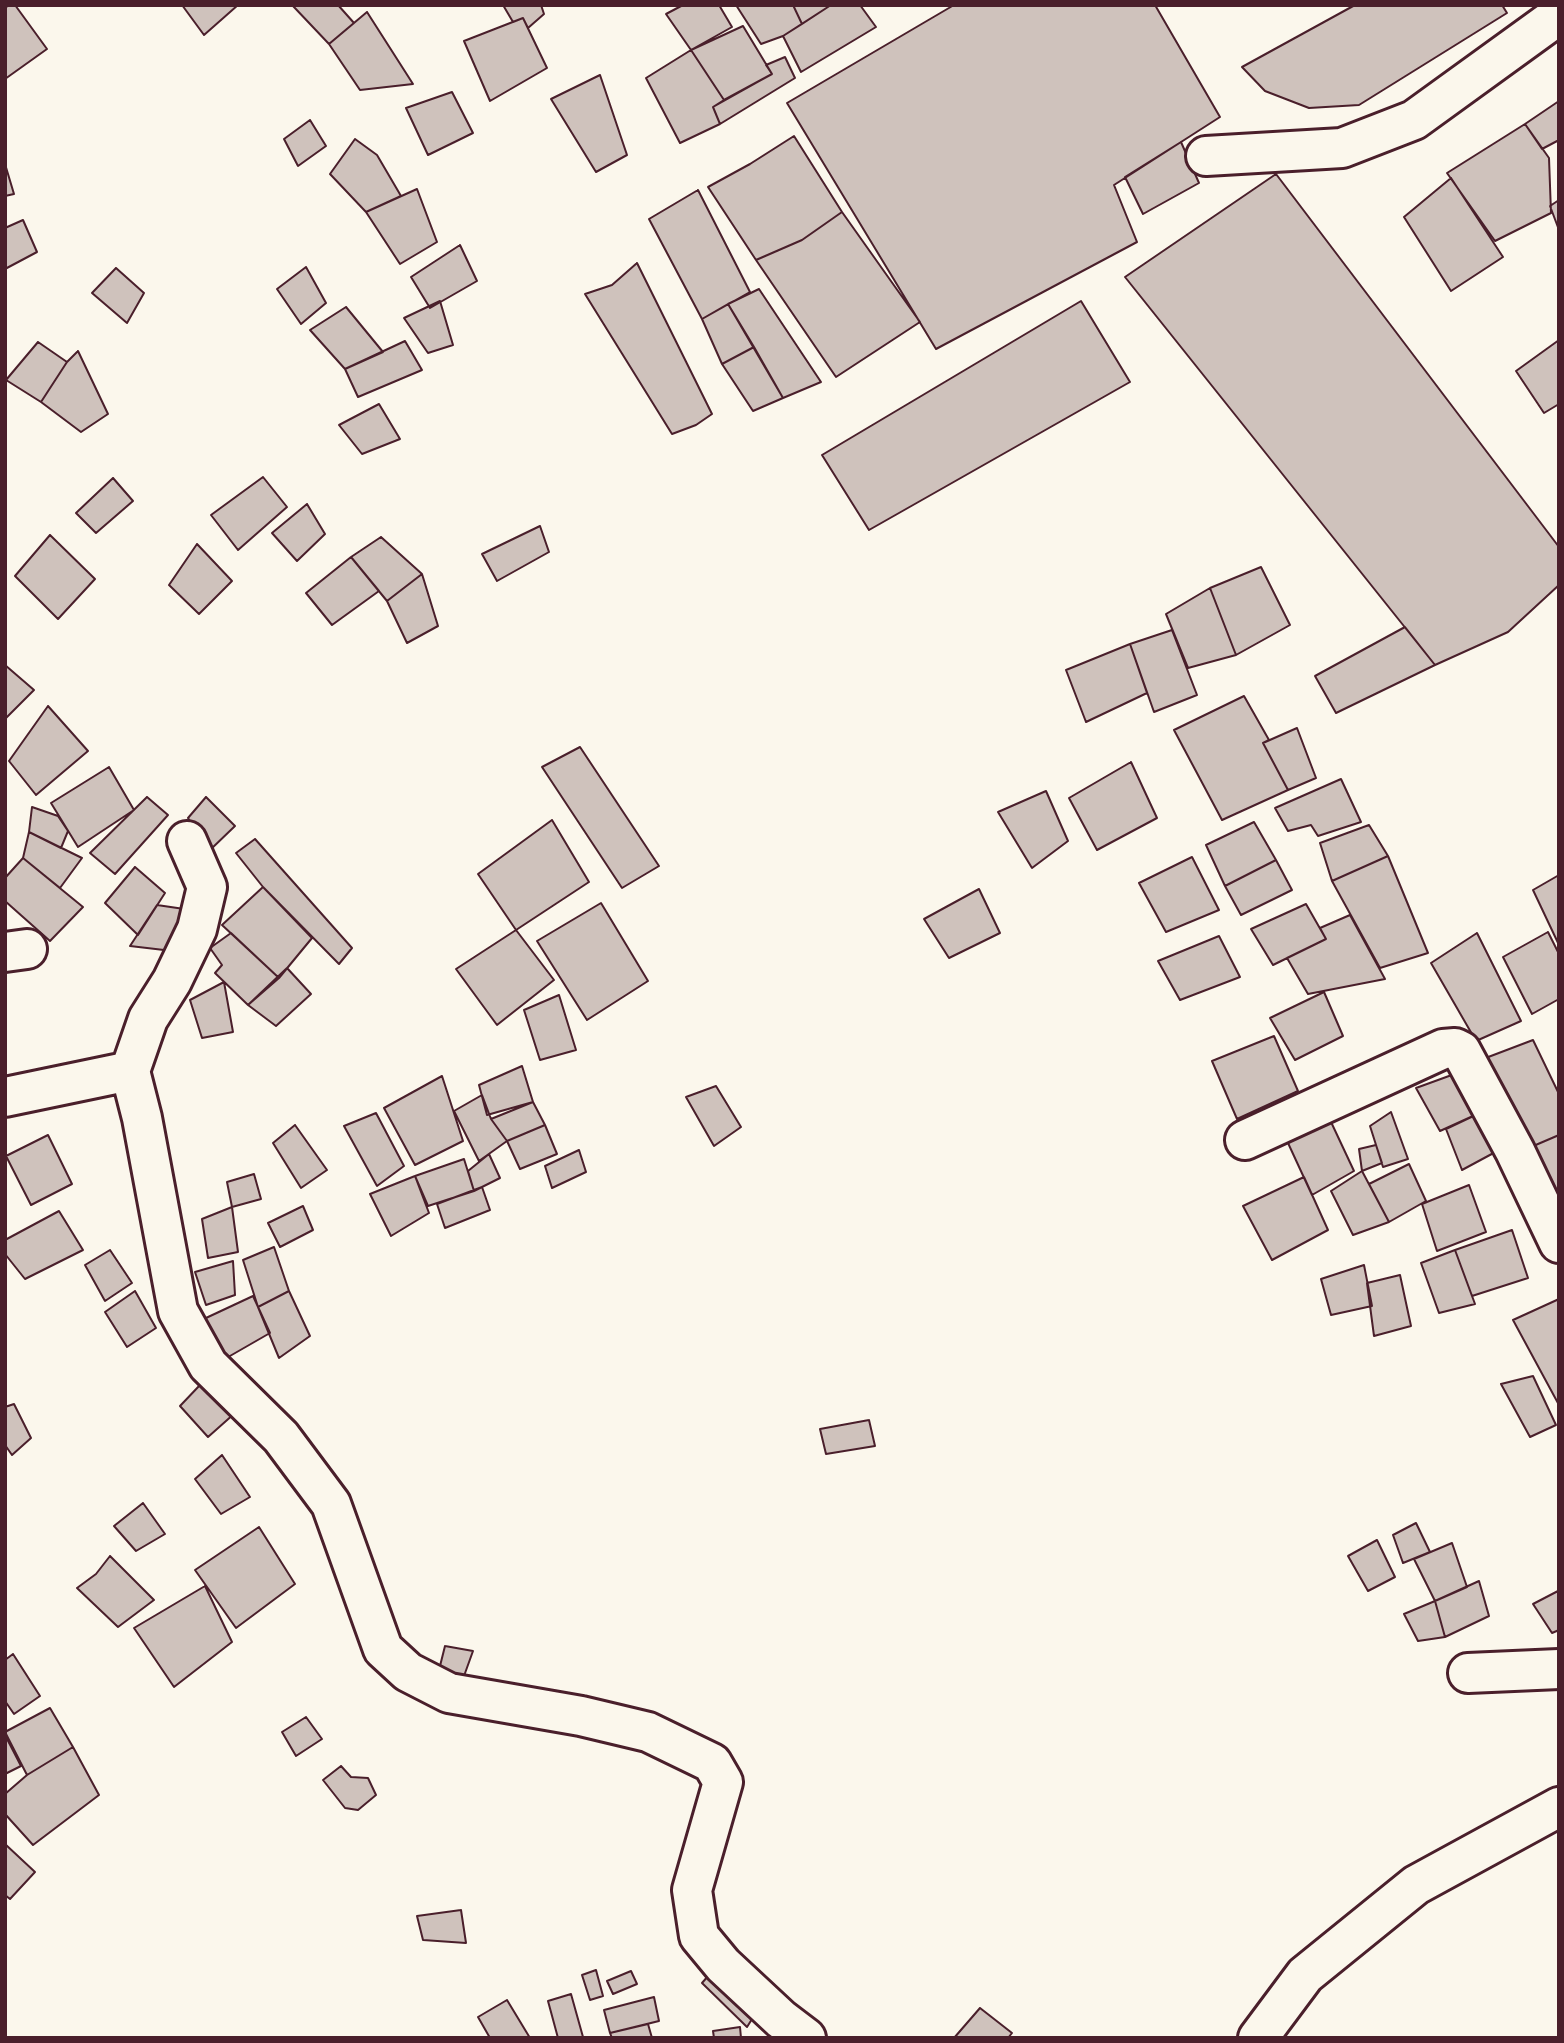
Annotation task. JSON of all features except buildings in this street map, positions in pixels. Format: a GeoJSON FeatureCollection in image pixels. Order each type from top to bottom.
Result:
{"type":"FeatureCollection","features":[{"type":"Feature","properties":{"kind":"street"},"geometry":{"type":"LineString","coordinates":[[1206,156],[1342,148],[1414,120],[1559,15]]}},
{"type":"Feature","properties":{"kind":"street"},"geometry":{"type":"LineString","coordinates":[[187,841],[207,887],[197,929],[172,981],[148,1019],[130,1071],[142,1118],[178,1311],[208,1365],[281,1437],[331,1504],[383,1649],[408,1672],[449,1693],[581,1716],[648,1732],[712,1763],[723,1782],[692,1891],[699,1936],[723,1965],[781,2019],[806,2038]]}},
{"type":"Feature","properties":{"kind":"street"},"geometry":{"type":"LineString","coordinates":[[1245,1140],[1443,1049],[1455,1048],[1461,1051],[1515,1151],[1559,1242]]}},
{"type":"Feature","properties":{"kind":"street"},"geometry":{"type":"LineString","coordinates":[[5,1097],[130,1071]]}},
{"type":"Feature","properties":{"kind":"street"},"geometry":{"type":"LineString","coordinates":[[1468,1673],[1559,1669]]}},
{"type":"Feature","properties":{"kind":"street"},"geometry":{"type":"LineString","coordinates":[[1258,2038],[1305,1975],[1416,1885],[1559,1807]]}}]}
